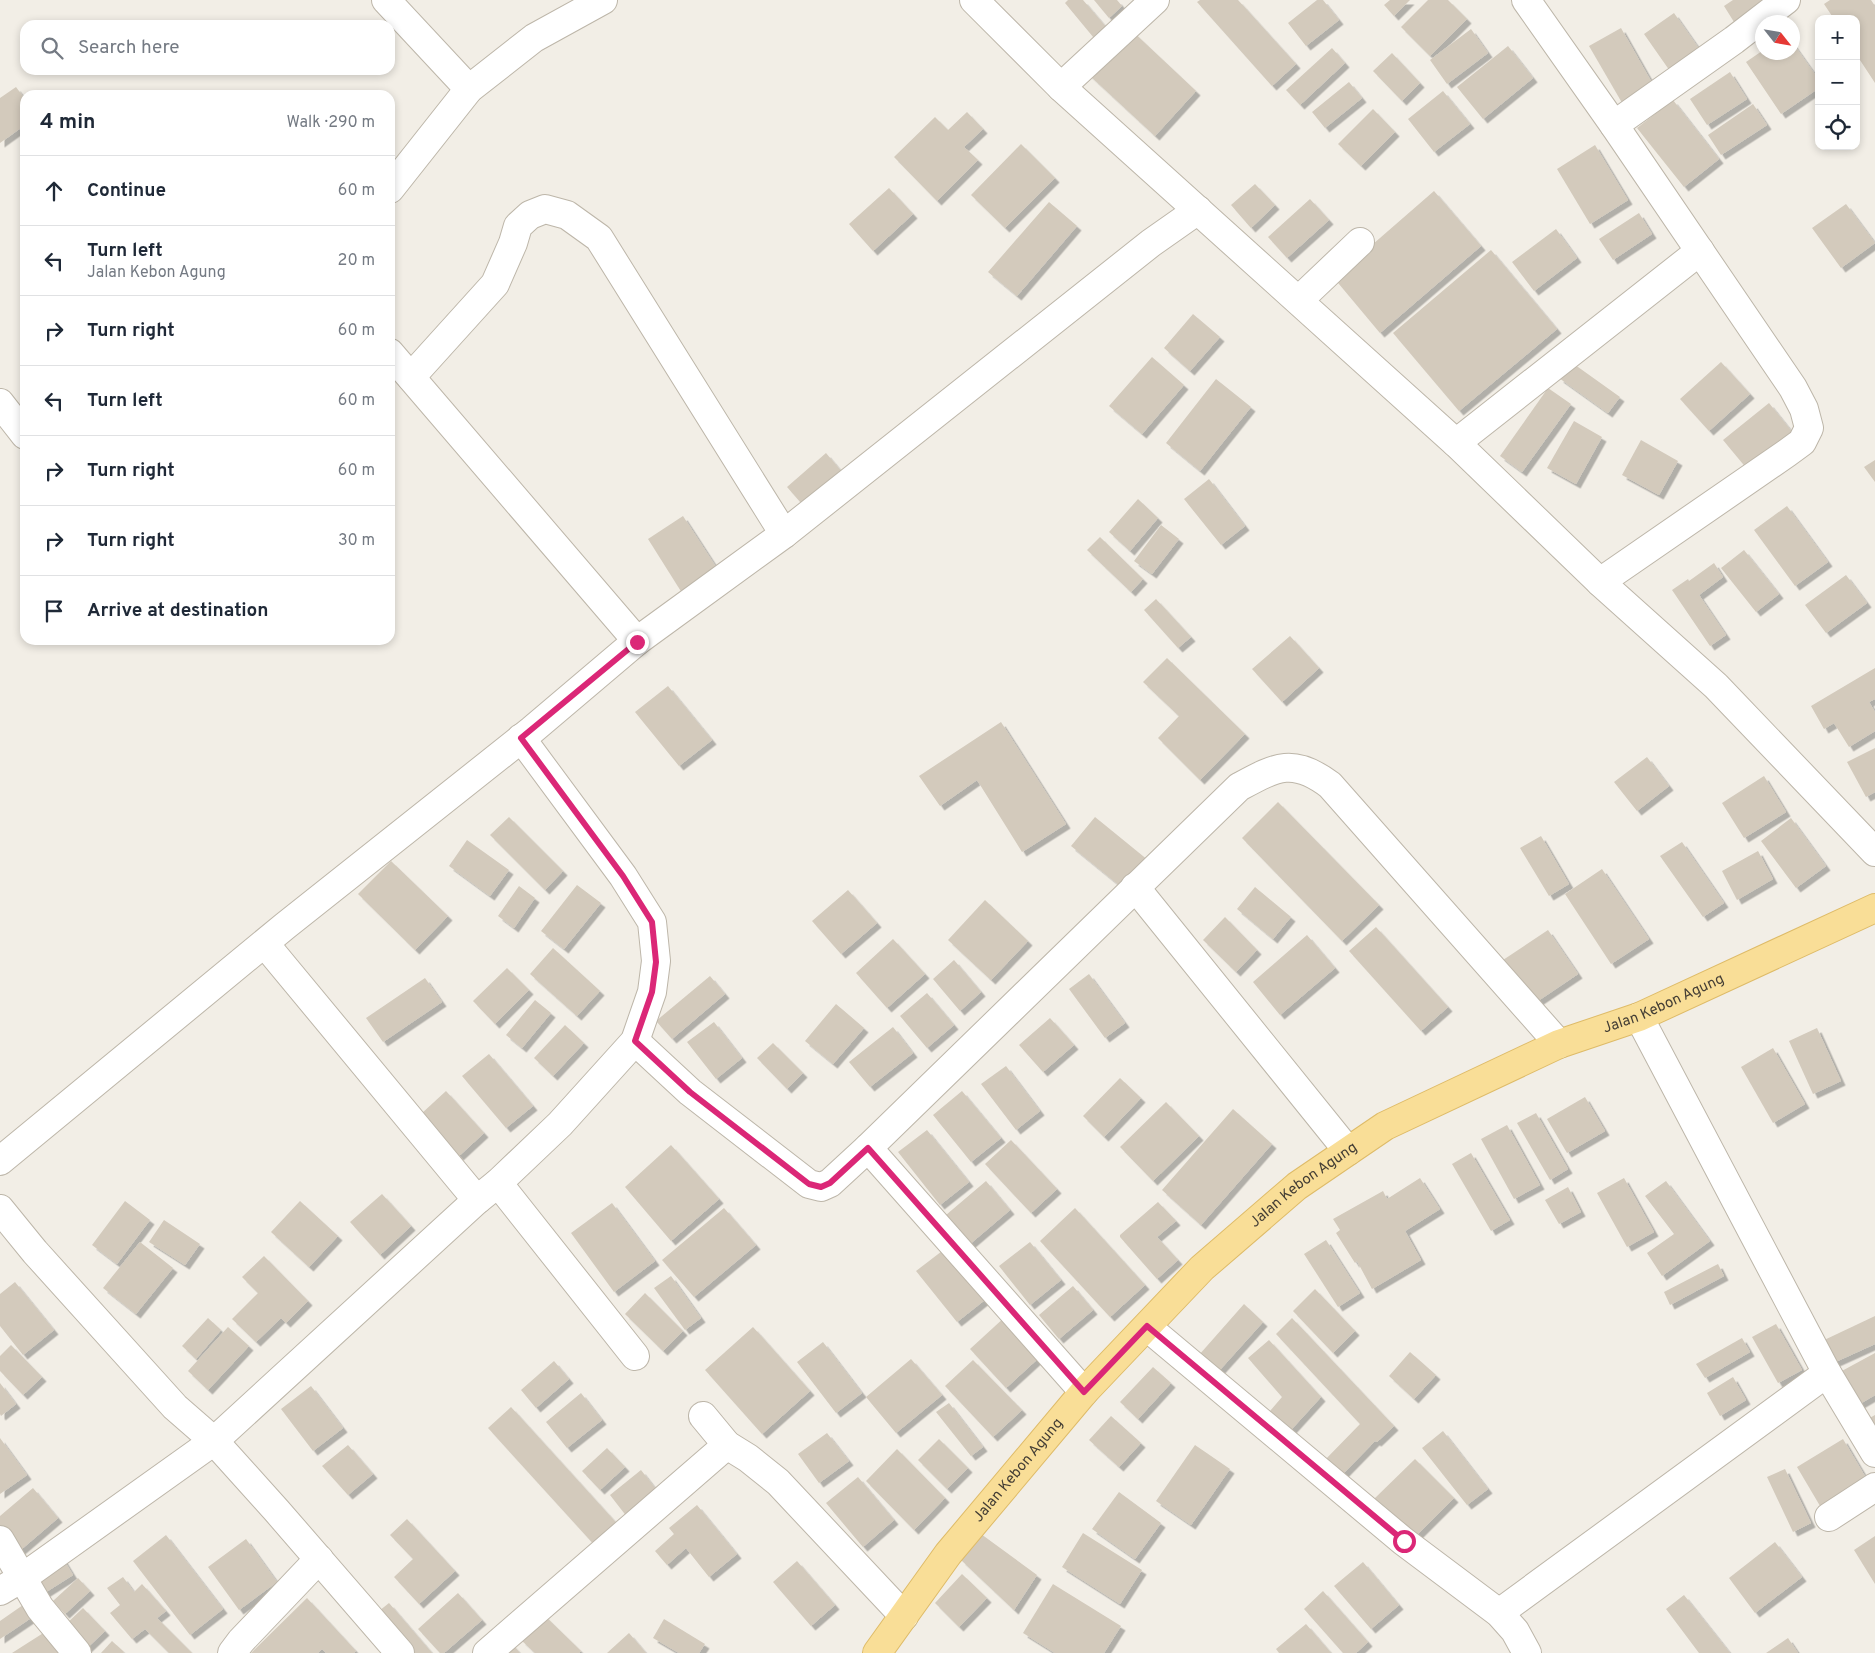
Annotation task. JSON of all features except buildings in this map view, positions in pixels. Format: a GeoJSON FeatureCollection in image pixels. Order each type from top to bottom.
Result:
{"type":"FeatureCollection","features":[{"type":"Feature","properties":{"kind":"main road","name":"Jalan Kebon Agung"},"geometry":{"type":"LineString","coordinates":[[877,1653],[948,1554],[1084,1392],[1202,1268],[1297,1186],[1385,1126],[1560,1044],[1639,1017],[1875,908]]}},
{"type":"Feature","properties":{"kind":"street"},"geometry":{"type":"LineString","coordinates":[[386,0],[469,89]]}},
{"type":"Feature","properties":{"kind":"street"},"geometry":{"type":"LineString","coordinates":[[395,183],[469,89],[534,38],[602,0]]}},
{"type":"Feature","properties":{"kind":"street"},"geometry":{"type":"LineString","coordinates":[[974,0],[1061,87],[1456,443],[1600,582],[1716,686],[1875,852]]}},
{"type":"Feature","properties":{"kind":"street"},"geometry":{"type":"LineString","coordinates":[[1061,87],[1155,0]]}},
{"type":"Feature","properties":{"kind":"street"},"geometry":{"type":"LineString","coordinates":[[1526,0],[1614,125],[1793,388],[1804,409],[1809,428],[1802,442],[1600,582]]}},
{"type":"Feature","properties":{"kind":"street"},"geometry":{"type":"LineString","coordinates":[[1614,125],[1734,40],[1786,0]]}},
{"type":"Feature","properties":{"kind":"street"},"geometry":{"type":"LineString","coordinates":[[410,377],[495,284],[513,243],[518,226],[530,215],[545,209],[567,215],[599,238],[784,534]]}},
{"type":"Feature","properties":{"kind":"street"},"geometry":{"type":"LineString","coordinates":[[0,1161],[637,642],[784,534],[1151,243],[1198,210]]}},
{"type":"Feature","properties":{"kind":"street"},"geometry":{"type":"LineString","coordinates":[[1299,300],[1360,242]]}},
{"type":"Feature","properties":{"kind":"street"},"geometry":{"type":"LineString","coordinates":[[1456,443],[1700,251]]}},
{"type":"Feature","properties":{"kind":"street"},"geometry":{"type":"LineString","coordinates":[[395,359],[637,642]]}},
{"type":"Feature","properties":{"kind":"street"},"geometry":{"type":"LineString","coordinates":[[0,403],[20,429]]}},
{"type":"Feature","properties":{"kind":"street"},"geometry":{"type":"LineString","coordinates":[[11,1584],[214,1441],[476,1200],[498,1183],[560,1124],[635,1041],[652,992],[656,962],[652,922],[623,876],[521,738]]}},
{"type":"Feature","properties":{"kind":"street"},"geometry":{"type":"LineString","coordinates":[[635,1041],[690,1092],[809,1184],[821,1187],[830,1183],[868,1148],[1239,786],[1265,772],[1290,766],[1316,774],[1330,785],[1560,1044]]}},
{"type":"Feature","properties":{"kind":"street"},"geometry":{"type":"LineString","coordinates":[[1135,887],[1348,1151]]}},
{"type":"Feature","properties":{"kind":"street"},"geometry":{"type":"LineString","coordinates":[[265,944],[476,1200]]}},
{"type":"Feature","properties":{"kind":"street"},"geometry":{"type":"LineString","coordinates":[[1639,1017],[1827,1373],[1875,1453]]}},
{"type":"Feature","properties":{"kind":"street"},"geometry":{"type":"LineString","coordinates":[[868,1148],[1084,1392]]}},
{"type":"Feature","properties":{"kind":"street"},"geometry":{"type":"LineString","coordinates":[[498,1183],[635,1356]]}},
{"type":"Feature","properties":{"kind":"street"},"geometry":{"type":"LineString","coordinates":[[0,1209],[35,1252],[174,1406],[214,1441],[400,1653]]}},
{"type":"Feature","properties":{"kind":"street"},"geometry":{"type":"LineString","coordinates":[[1147,1326],[1404,1541],[1499,1613],[1514,1631],[1527,1653]]}},
{"type":"Feature","properties":{"kind":"street"},"geometry":{"type":"LineString","coordinates":[[1499,1613],[1827,1373]]}},
{"type":"Feature","properties":{"kind":"street"},"geometry":{"type":"LineString","coordinates":[[703,1416],[727,1445],[748,1458],[778,1482],[904,1616]]}},
{"type":"Feature","properties":{"kind":"street"},"geometry":{"type":"LineString","coordinates":[[487,1653],[727,1445]]}},
{"type":"Feature","properties":{"kind":"street"},"geometry":{"type":"LineString","coordinates":[[1829,1517],[1875,1487]]}},
{"type":"Feature","properties":{"kind":"street"},"geometry":{"type":"LineString","coordinates":[[0,1540],[11,1584],[40,1608],[77,1653]]}},
{"type":"Feature","properties":{"kind":"street"},"geometry":{"type":"LineString","coordinates":[[232,1653],[241,1641],[319,1559]]}},
{"type":"Feature","properties":{"kind":"route"},"geometry":{"type":"LineString","coordinates":[[637,642],[521,738],[623,876],[652,922],[656,962],[652,992],[635,1041],[690,1092],[809,1184],[821,1187],[830,1183],[868,1148],[1084,1392],[1147,1326],[1404,1541]]}}]}
